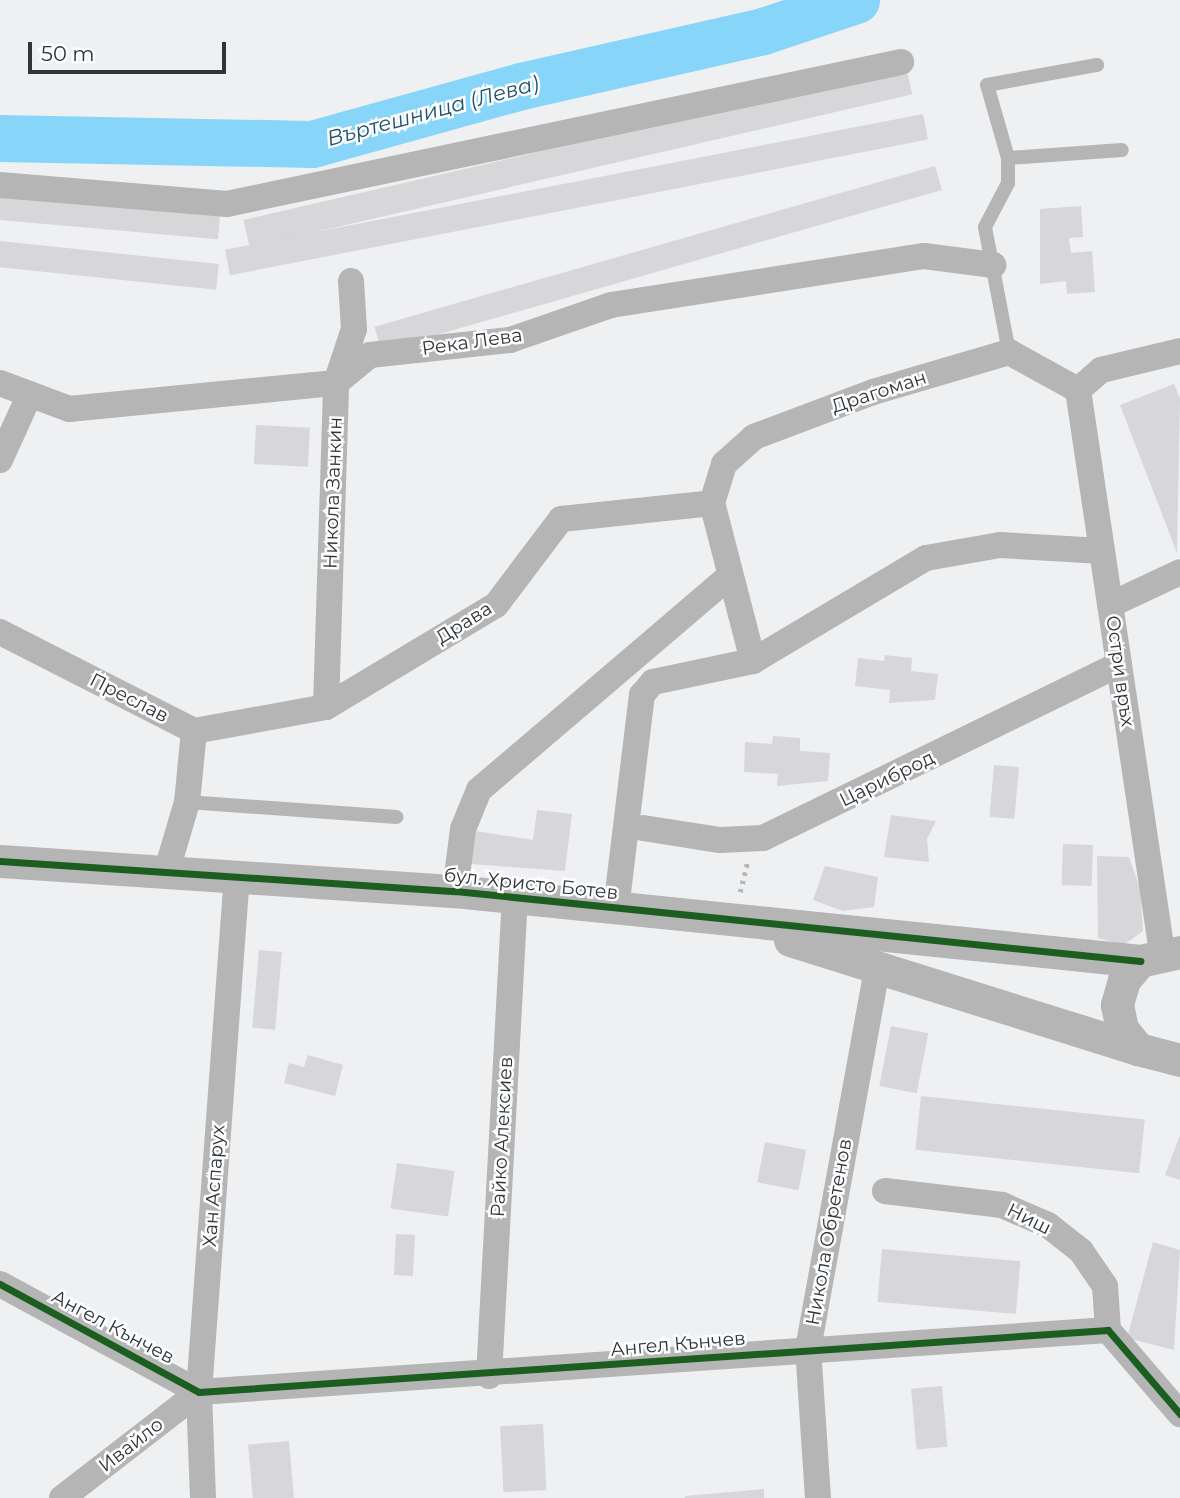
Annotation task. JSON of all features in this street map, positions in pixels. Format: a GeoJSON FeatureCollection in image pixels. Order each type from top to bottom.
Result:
{"type":"FeatureCollection","features":[{"type":"Feature","properties":{"kind":"street"},"geometry":{"type":"LineString","coordinates":[[0,185],[227,204],[901,62]]}},
{"type":"Feature","properties":{"kind":"street","name":"Река Лева"},"geometry":{"type":"LineString","coordinates":[[336,383],[370,355],[510,340],[611,305],[924,256],[993,265]]}},
{"type":"Feature","properties":{"kind":"street","name":"Никола Занкин"},"geometry":{"type":"LineString","coordinates":[[326,708],[336,383],[354,329],[351,281]]}},
{"type":"Feature","properties":{"kind":"street"},"geometry":{"type":"LineString","coordinates":[[1009,352],[1078,390],[1101,370],[1180,351]]}},
{"type":"Feature","properties":{"kind":"street","name":"Драгоман"},"geometry":{"type":"LineString","coordinates":[[712,503],[724,464],[754,437],[873,392],[1009,352]]}},
{"type":"Feature","properties":{"kind":"street"},"geometry":{"type":"LineString","coordinates":[[0,383],[69,409],[115,408],[336,383]]}},
{"type":"Feature","properties":{"kind":"street","name":"Остри връх"},"geometry":{"type":"LineString","coordinates":[[1078,390],[1119,664],[1167,953]]}},
{"type":"Feature","properties":{"kind":"street"},"geometry":{"type":"LineString","coordinates":[[0,460],[30,394]]}},
{"type":"Feature","properties":{"kind":"street"},"geometry":{"type":"LineString","coordinates":[[712,503],[727,578],[753,661]]}},
{"type":"Feature","properties":{"kind":"street","name":"Драва"},"geometry":{"type":"LineString","coordinates":[[194,731],[326,708],[496,605],[561,519],[712,503]]}},
{"type":"Feature","properties":{"kind":"street"},"geometry":{"type":"LineString","coordinates":[[616,909],[642,695],[653,682],[753,661],[926,558],[1000,545],[1102,551]]}},
{"type":"Feature","properties":{"kind":"street"},"geometry":{"type":"LineString","coordinates":[[1110,605],[1180,572]]}},
{"type":"Feature","properties":{"kind":"street"},"geometry":{"type":"LineString","coordinates":[[455,891],[463,829],[479,790],[727,578]]}},
{"type":"Feature","properties":{"kind":"street","name":"Преслав"},"geometry":{"type":"LineString","coordinates":[[0,632],[194,731]]}},
{"type":"Feature","properties":{"kind":"street","name":"Цариброд"},"geometry":{"type":"LineString","coordinates":[[753,838],[1119,664]]}},
{"type":"Feature","properties":{"kind":"street"},"geometry":{"type":"LineString","coordinates":[[167,870],[187,802],[194,731]]}},
{"type":"Feature","properties":{"kind":"street"},"geometry":{"type":"LineString","coordinates":[[643,828],[753,838]]}},
{"type":"Feature","properties":{"kind":"street","name":"бул. Христо Ботев"},"geometry":{"type":"LineString","coordinates":[[0,861],[237,874],[455,891],[737,923],[1167,953]]}},
{"type":"Feature","properties":{"kind":"street","name":"Хан Аспарух"},"geometry":{"type":"LineString","coordinates":[[203,1498],[199,1392],[237,874]]}},
{"type":"Feature","properties":{"kind":"street","name":"Райко Алексиев"},"geometry":{"type":"LineString","coordinates":[[489,1376],[515,898]]}},
{"type":"Feature","properties":{"kind":"street","name":"бул. Христо Ботев"},"geometry":{"type":"LineString","coordinates":[[737,923],[1178,1061]]}},
{"type":"Feature","properties":{"kind":"street"},"geometry":{"type":"LineString","coordinates":[[1138,1049],[1122,1029],[1117,1004],[1124,980],[1167,953]]}},
{"type":"Feature","properties":{"kind":"street","name":"Никола Обретенов"},"geometry":{"type":"LineString","coordinates":[[818,1498],[808,1349],[877,969]]}},
{"type":"Feature","properties":{"kind":"street","name":"Ниш"},"geometry":{"type":"LineString","coordinates":[[885,1191],[1002,1205],[1048,1225],[1081,1251],[1105,1286],[1108,1330]]}},
{"type":"Feature","properties":{"kind":"street","name":"Ангел Кънчев"},"geometry":{"type":"LineString","coordinates":[[0,1284],[199,1392],[489,1376],[808,1349],[1108,1330]]}},
{"type":"Feature","properties":{"kind":"street"},"geometry":{"type":"LineString","coordinates":[[1108,1330],[1180,1414]]}},
{"type":"Feature","properties":{"kind":"street","name":"Ивайло"},"geometry":{"type":"LineString","coordinates":[[62,1498],[199,1392]]}},
{"type":"Feature","properties":{"kind":"lane"},"geometry":{"type":"LineString","coordinates":[[1009,352],[985,227],[1008,183],[1008,158],[987,85],[1097,65]]}},
{"type":"Feature","properties":{"kind":"lane"},"geometry":{"type":"LineString","coordinates":[[1008,158],[1122,150]]}},
{"type":"Feature","properties":{"kind":"lane"},"geometry":{"type":"LineString","coordinates":[[187,802],[396,817]]}},
{"type":"Feature","properties":{"kind":"path"},"geometry":{"type":"LineString","coordinates":[[737,923],[753,838]]}},
{"type":"Feature","properties":{"kind":"building"},"geometry":{"type":"Polygon","coordinates":[[[906,67],[912,94],[250,247],[243,220],[906,67]]]}},
{"type":"Feature","properties":{"kind":"building"},"geometry":{"type":"Polygon","coordinates":[[[923,114],[928,140],[230,275],[225,250],[923,114]]]}},
{"type":"Feature","properties":{"kind":"building"},"geometry":{"type":"Polygon","coordinates":[[[935,166],[942,190],[381,351],[375,327],[935,166]]]}},
{"type":"Feature","properties":{"kind":"building"},"geometry":{"type":"Polygon","coordinates":[[[0,195],[220,214],[218,239],[0,220],[0,195]]]}},
{"type":"Feature","properties":{"kind":"building"},"geometry":{"type":"Polygon","coordinates":[[[1081,206],[1083,237],[1069,238],[1071,253],[1092,251],[1095,292],[1067,294],[1066,281],[1040,284],[1040,209],[1081,206]]]}},
{"type":"Feature","properties":{"kind":"building"},"geometry":{"type":"Polygon","coordinates":[[[0,241],[219,264],[216,290],[0,267],[0,241]]]}},
{"type":"Feature","properties":{"kind":"building"},"geometry":{"type":"Polygon","coordinates":[[[1174,384],[1180,399],[1177,553],[1120,405],[1174,384]]]}},
{"type":"Feature","properties":{"kind":"building"},"geometry":{"type":"Polygon","coordinates":[[[256,425],[310,428],[308,467],[254,464],[256,425]]]}},
{"type":"Feature","properties":{"kind":"building"},"geometry":{"type":"Polygon","coordinates":[[[885,655],[912,658],[911,671],[938,674],[935,700],[889,703],[890,690],[855,686],[858,658],[884,661],[885,655]]]}},
{"type":"Feature","properties":{"kind":"building"},"geometry":{"type":"Polygon","coordinates":[[[773,736],[800,738],[800,751],[830,753],[828,781],[777,786],[778,774],[744,772],[745,742],[772,744],[773,736]]]}},
{"type":"Feature","properties":{"kind":"building"},"geometry":{"type":"Polygon","coordinates":[[[994,765],[1019,767],[1014,819],[989,817],[994,765]]]}},
{"type":"Feature","properties":{"kind":"building"},"geometry":{"type":"Polygon","coordinates":[[[537,810],[572,814],[565,871],[471,864],[475,831],[533,840],[537,810]]]}},
{"type":"Feature","properties":{"kind":"building"},"geometry":{"type":"Polygon","coordinates":[[[891,815],[936,821],[927,839],[929,862],[884,857],[891,815]]]}},
{"type":"Feature","properties":{"kind":"building"},"geometry":{"type":"Polygon","coordinates":[[[1063,844],[1093,845],[1092,886],[1062,885],[1063,844]]]}},
{"type":"Feature","properties":{"kind":"building"},"geometry":{"type":"Polygon","coordinates":[[[1097,856],[1129,857],[1140,889],[1143,931],[1124,945],[1098,938],[1097,856]]]}},
{"type":"Feature","properties":{"kind":"building"},"geometry":{"type":"Polygon","coordinates":[[[825,866],[878,877],[874,907],[843,911],[813,900],[825,866]]]}},
{"type":"Feature","properties":{"kind":"building"},"geometry":{"type":"Polygon","coordinates":[[[259,950],[282,952],[275,1030],[252,1028],[259,950]]]}},
{"type":"Feature","properties":{"kind":"building"},"geometry":{"type":"Polygon","coordinates":[[[891,1026],[928,1033],[917,1093],[879,1086],[891,1026]]]}},
{"type":"Feature","properties":{"kind":"building"},"geometry":{"type":"Polygon","coordinates":[[[308,1055],[343,1065],[335,1096],[284,1083],[289,1063],[304,1067],[308,1055]]]}},
{"type":"Feature","properties":{"kind":"building"},"geometry":{"type":"Polygon","coordinates":[[[921,1096],[1145,1120],[1139,1173],[915,1150],[921,1096]]]}},
{"type":"Feature","properties":{"kind":"building"},"geometry":{"type":"Polygon","coordinates":[[[1180,1135],[1180,1180],[1165,1175],[1180,1135]]]}},
{"type":"Feature","properties":{"kind":"building"},"geometry":{"type":"Polygon","coordinates":[[[765,1142],[806,1150],[798,1190],[757,1182],[765,1142]]]}},
{"type":"Feature","properties":{"kind":"building"},"geometry":{"type":"Polygon","coordinates":[[[397,1163],[454,1171],[448,1217],[391,1209],[397,1163]]]}},
{"type":"Feature","properties":{"kind":"building"},"geometry":{"type":"Polygon","coordinates":[[[396,1234],[415,1235],[413,1276],[394,1275],[396,1234]]]}},
{"type":"Feature","properties":{"kind":"building"},"geometry":{"type":"Polygon","coordinates":[[[1153,1242],[1180,1250],[1174,1350],[1127,1338],[1153,1242]]]}},
{"type":"Feature","properties":{"kind":"building"},"geometry":{"type":"Polygon","coordinates":[[[882,1249],[1020,1261],[1016,1314],[877,1302],[882,1249]]]}},
{"type":"Feature","properties":{"kind":"building"},"geometry":{"type":"Polygon","coordinates":[[[942,1386],[947,1447],[916,1449],[911,1389],[942,1386]]]}},
{"type":"Feature","properties":{"kind":"building"},"geometry":{"type":"Polygon","coordinates":[[[543,1424],[546,1490],[504,1492],[500,1426],[543,1424]]]}},
{"type":"Feature","properties":{"kind":"building"},"geometry":{"type":"Polygon","coordinates":[[[289,1441],[294,1498],[253,1498],[248,1445],[289,1441]]]}},
{"type":"Feature","properties":{"kind":"building"},"geometry":{"type":"Polygon","coordinates":[[[764,1489],[764,1498],[685,1498],[685,1496],[764,1489]]]}},
{"type":"Feature","properties":{"kind":"waterway","name":"Въртешница (Лева)"},"geometry":{"type":"LineString","coordinates":[[0,138],[312,144],[521,86],[763,31],[856,0]]}},
{"type":"Feature","properties":{"kind":"cycle path"},"geometry":{"type":"LineString","coordinates":[[0,861],[455,891],[1140,961]]}},
{"type":"Feature","properties":{"kind":"cycle path"},"geometry":{"type":"LineString","coordinates":[[0,1284],[199,1392],[1108,1330],[1180,1414]]}}]}
